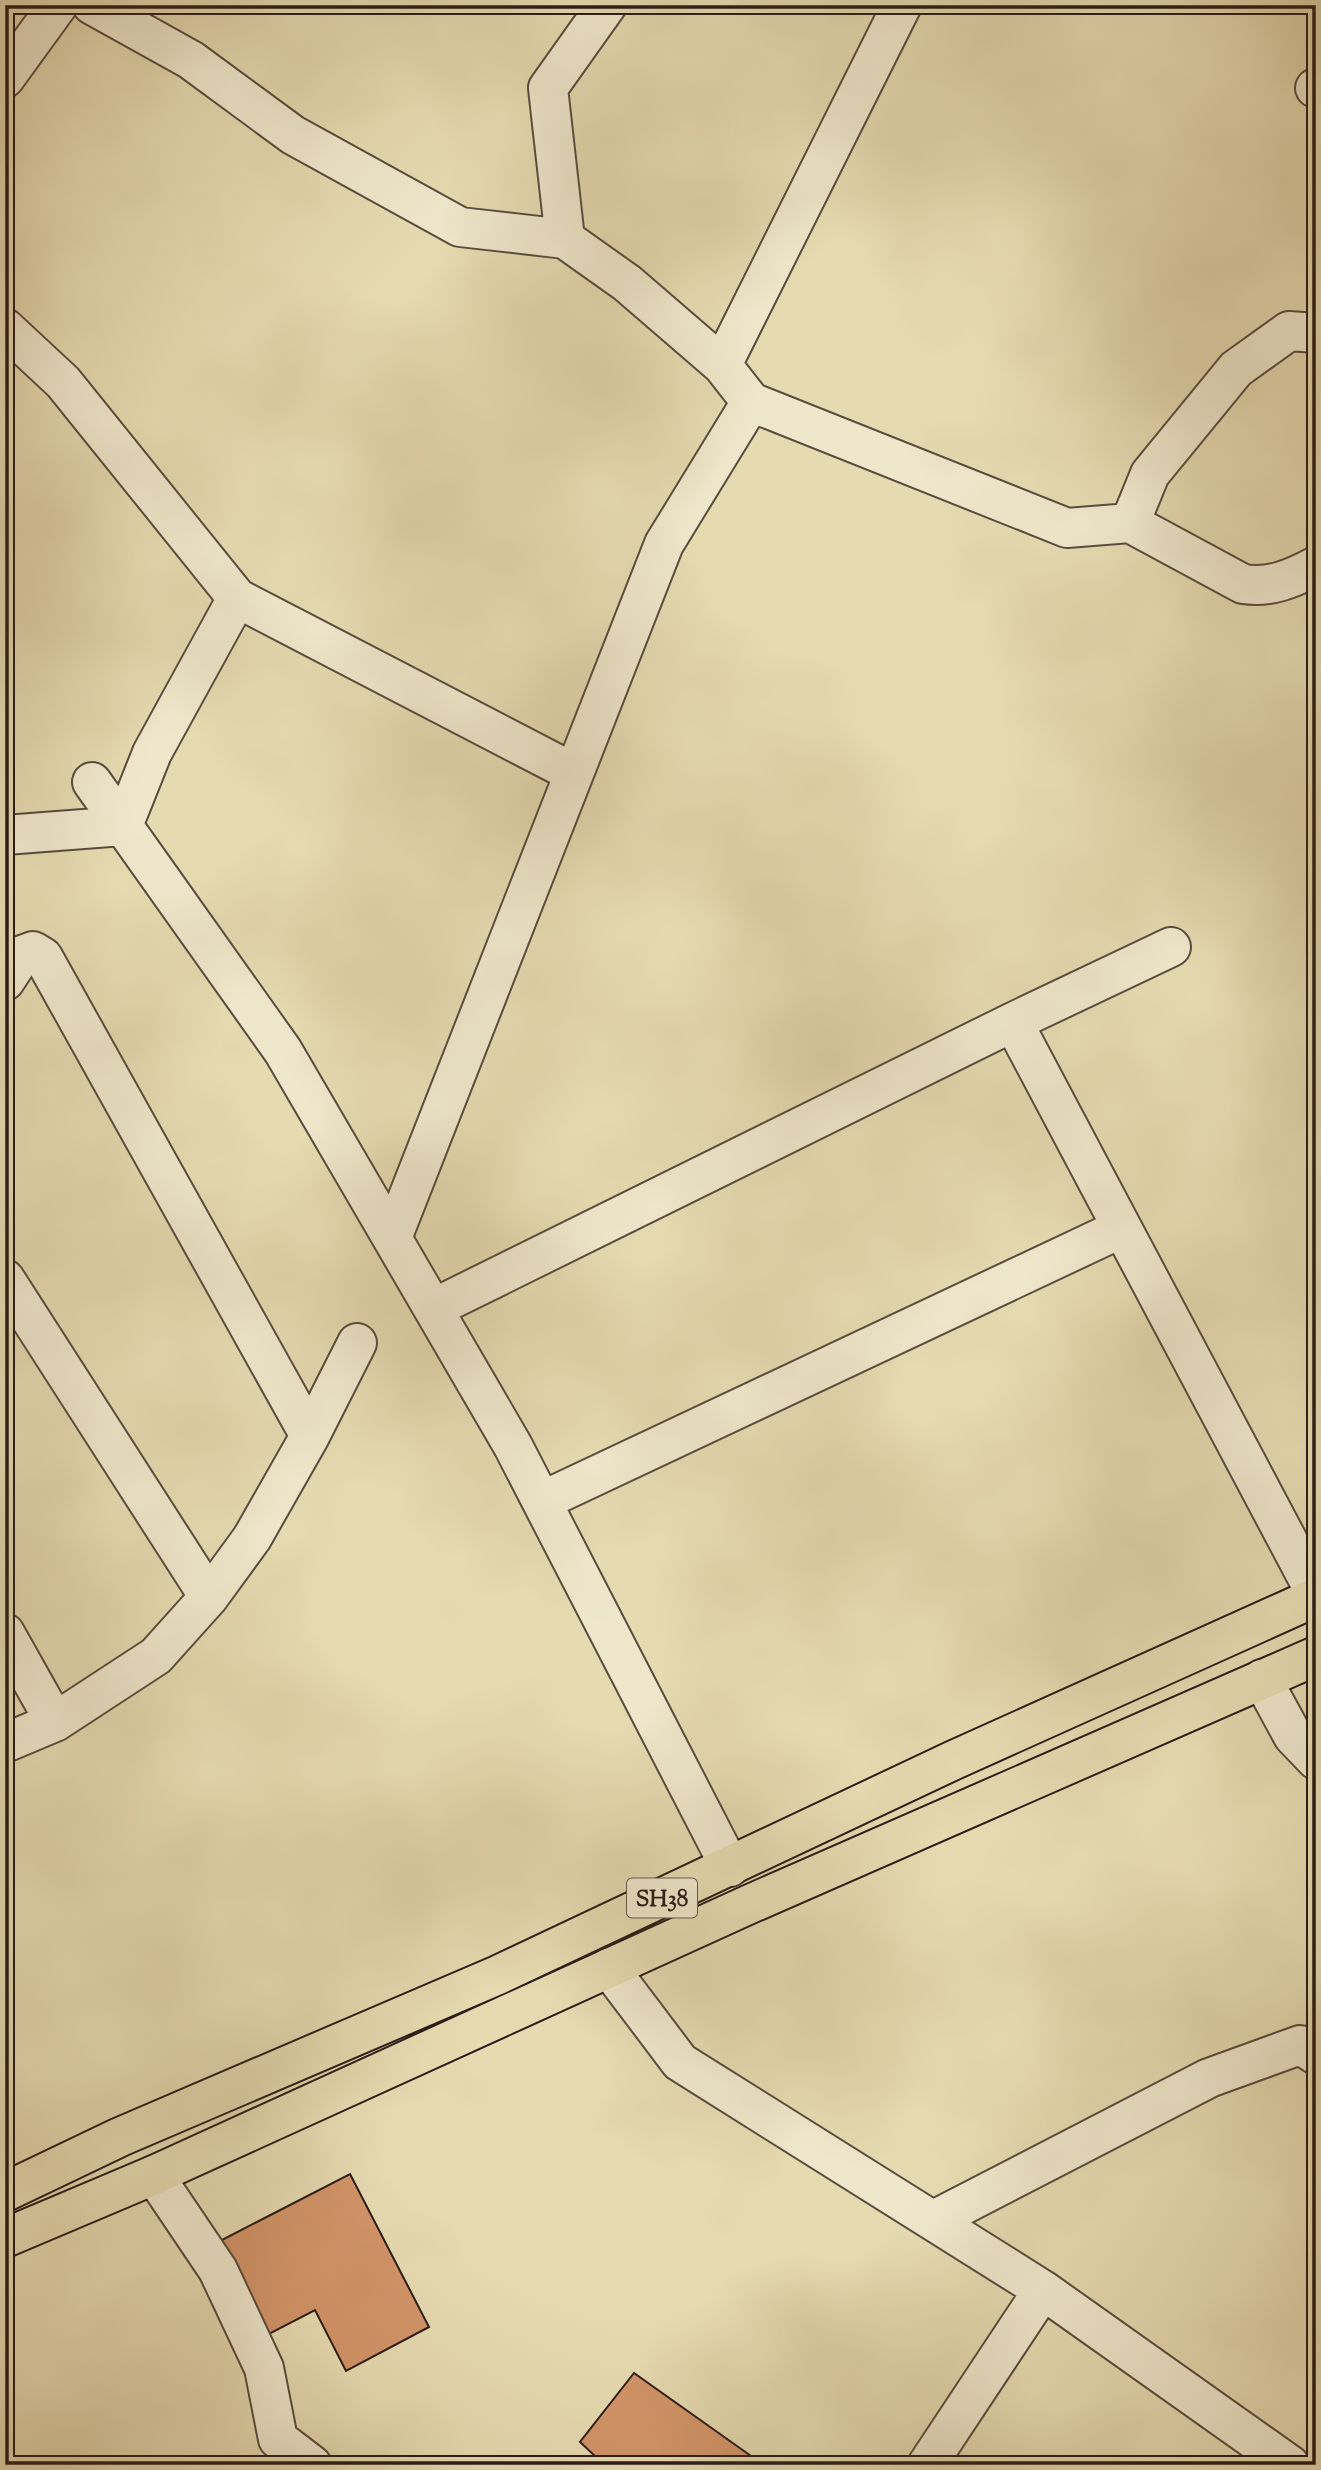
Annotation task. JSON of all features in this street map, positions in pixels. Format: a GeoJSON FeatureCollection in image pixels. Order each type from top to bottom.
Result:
{"type":"FeatureCollection","features":[{"type":"Feature","properties":{"kind":"main road","name":"SH38"},"geometry":{"type":"LineString","coordinates":[[5,2192],[120,2137],[498,1975],[954,1760],[1316,1595]]}},
{"type":"Feature","properties":{"kind":"main road","name":"SH38"},"geometry":{"type":"LineString","coordinates":[[5,2238],[154,2175],[750,1904],[1316,1656]]}},
{"type":"Feature","properties":{"kind":"main road","name":"SH38"},"geometry":{"type":"LineString","coordinates":[[730,1867],[750,1904]]}},
{"type":"Feature","properties":{"kind":"street"},"geometry":{"type":"LineString","coordinates":[[5,78],[58,5]]}},
{"type":"Feature","properties":{"kind":"street"},"geometry":{"type":"LineString","coordinates":[[92,5],[191,60],[293,135],[460,227],[565,239],[627,283],[722,365],[751,402],[1067,528],[1130,523],[1243,584],[1260,587],[1291,579],[1316,566]]}},
{"type":"Feature","properties":{"kind":"street"},"geometry":{"type":"LineString","coordinates":[[565,239],[548,88],[607,5]]}},
{"type":"Feature","properties":{"kind":"street"},"geometry":{"type":"LineString","coordinates":[[722,365],[902,5]]}},
{"type":"Feature","properties":{"kind":"street"},"geometry":{"type":"LineString","coordinates":[[5,328],[63,382],[237,598],[574,773]]}},
{"type":"Feature","properties":{"kind":"street"},"geometry":{"type":"LineString","coordinates":[[1130,523],[1150,474],[1236,369],[1289,331],[1316,333]]}},
{"type":"Feature","properties":{"kind":"street"},"geometry":{"type":"LineString","coordinates":[[392,1238],[664,544],[751,402]]}},
{"type":"Feature","properties":{"kind":"street"},"geometry":{"type":"LineString","coordinates":[[123,826],[152,753],[237,598]]}},
{"type":"Feature","properties":{"kind":"street"},"geometry":{"type":"LineString","coordinates":[[92,782],[283,1051],[434,1308],[542,1501],[730,1867]]}},
{"type":"Feature","properties":{"kind":"street"},"geometry":{"type":"LineString","coordinates":[[5,835],[123,826]]}},
{"type":"Feature","properties":{"kind":"street"},"geometry":{"type":"LineString","coordinates":[[434,1308],[1013,1022],[1171,947]]}},
{"type":"Feature","properties":{"kind":"street"},"geometry":{"type":"LineString","coordinates":[[5,981],[22,955],[33,951],[43,957],[310,1436]]}},
{"type":"Feature","properties":{"kind":"street"},"geometry":{"type":"LineString","coordinates":[[1013,1022],[1316,1595]]}},
{"type":"Feature","properties":{"kind":"street"},"geometry":{"type":"LineString","coordinates":[[542,1501],[1122,1228]]}},
{"type":"Feature","properties":{"kind":"street"},"geometry":{"type":"LineString","coordinates":[[5,1279],[209,1597]]}},
{"type":"Feature","properties":{"kind":"street"},"geometry":{"type":"LineString","coordinates":[[5,1743],[55,1722],[156,1656],[209,1597],[252,1538],[310,1436],[357,1343]]}},
{"type":"Feature","properties":{"kind":"street"},"geometry":{"type":"LineString","coordinates":[[5,1633],[55,1722]]}},
{"type":"Feature","properties":{"kind":"street"},"geometry":{"type":"LineString","coordinates":[[1262,1679],[1293,1736],[1316,1760]]}},
{"type":"Feature","properties":{"kind":"street"},"geometry":{"type":"LineString","coordinates":[[609,1968],[680,2062],[1043,2291],[1290,2465]]}},
{"type":"Feature","properties":{"kind":"street"},"geometry":{"type":"LineString","coordinates":[[933,2220],[1209,2078],[1300,2045],[1316,2055]]}},
{"type":"Feature","properties":{"kind":"street"},"geometry":{"type":"LineString","coordinates":[[154,2175],[218,2270],[264,2368],[278,2439],[312,2465]]}},
{"type":"Feature","properties":{"kind":"street"},"geometry":{"type":"LineString","coordinates":[[927,2465],[1043,2291]]}},
{"type":"Feature","properties":{"kind":"building"},"geometry":{"type":"Polygon","coordinates":[[[350,2174],[429,2327],[346,2371],[315,2310],[269,2334],[222,2240],[350,2174]]]}},
{"type":"Feature","properties":{"kind":"building"},"geometry":{"type":"Polygon","coordinates":[[[634,2373],[751,2456],[745,2465],[590,2465],[596,2457],[580,2442],[634,2373]]]}}]}
